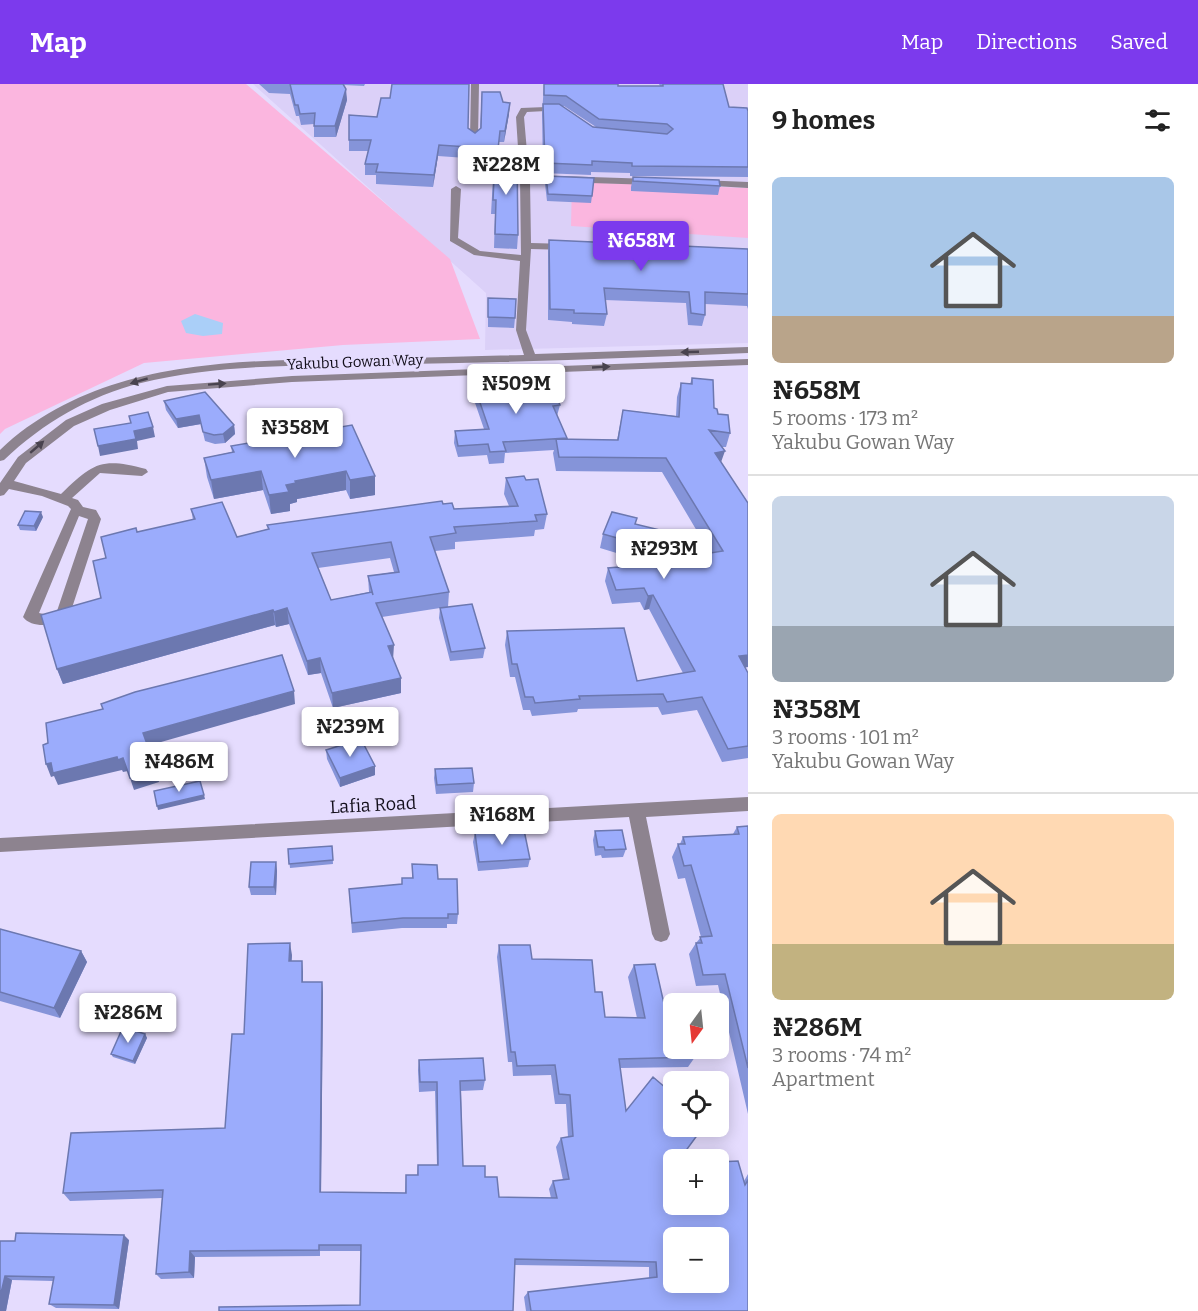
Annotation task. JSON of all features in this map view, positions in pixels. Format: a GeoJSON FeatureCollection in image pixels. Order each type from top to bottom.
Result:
{"type":"FeatureCollection","features":[{"type":"Feature","properties":{"kind":"street"},"geometry":{"type":"LineString","coordinates":[[474,139],[475,84]]}},
{"type":"Feature","properties":{"kind":"street"},"geometry":{"type":"LineString","coordinates":[[530,356],[521,330],[526,246],[525,178],[520,114],[524,110],[546,109],[560,110],[571,117]]}},
{"type":"Feature","properties":{"kind":"street"},"geometry":{"type":"LineString","coordinates":[[525,178],[664,182]]}},
{"type":"Feature","properties":{"kind":"street"},"geometry":{"type":"LineString","coordinates":[[688,183],[748,184]]}},
{"type":"Feature","properties":{"kind":"street"},"geometry":{"type":"LineString","coordinates":[[456,189],[453,239],[462,248],[479,254],[525,258]]}},
{"type":"Feature","properties":{"kind":"street"},"geometry":{"type":"LineString","coordinates":[[526,246],[585,248]]}},
{"type":"Feature","properties":{"kind":"street","name":"Yakubu Gowan Way"},"geometry":{"type":"LineString","coordinates":[[0,457],[24,435],[54,415],[90,398],[159,376],[249,366],[748,350]]}},
{"type":"Feature","properties":{"kind":"street"},"geometry":{"type":"LineString","coordinates":[[416,361],[420,375]]}},
{"type":"Feature","properties":{"kind":"street","name":"Yakubu Gowan Way"},"geometry":{"type":"LineString","coordinates":[[4,488],[22,460],[70,423],[137,396],[167,389],[212,384],[748,362]]}},
{"type":"Feature","properties":{"kind":"street"},"geometry":{"type":"LineString","coordinates":[[63,499],[92,471],[109,467],[142,472]]}},
{"type":"Feature","properties":{"kind":"street"},"geometry":{"type":"LineString","coordinates":[[4,488],[73,502],[79,511],[91,513],[95,519],[63,614],[50,620],[30,617],[74,513],[79,511]]}},
{"type":"Feature","properties":{"kind":"street","name":"Lafia Road"},"geometry":{"type":"LineString","coordinates":[[0,845],[748,804]]}},
{"type":"Feature","properties":{"kind":"street"},"geometry":{"type":"LineString","coordinates":[[636,810],[661,934]]}},
{"type":"Feature","properties":{"kind":"shaded area"},"geometry":{"type":"Polygon","coordinates":[[[0,84],[246,84],[450,259],[480,339],[343,345],[144,363],[5,429],[0,434],[0,84]]]}},
{"type":"Feature","properties":{"kind":"shaded area"},"geometry":{"type":"Polygon","coordinates":[[[253,84],[748,84],[748,343],[485,350],[486,293],[253,84]]]}},
{"type":"Feature","properties":{"kind":"shaded area"},"geometry":{"type":"Polygon","coordinates":[[[572,182],[748,188],[748,238],[571,226],[572,182]]]}},
{"type":"Feature","properties":{"kind":"water"},"geometry":{"type":"Polygon","coordinates":[[[195,314],[223,323],[222,334],[203,336],[186,333],[181,321],[195,314]]]}},
{"type":"Feature","properties":{"kind":"building"},"geometry":{"type":"Polygon","coordinates":[[[290,84],[343,84],[346,89],[335,126],[314,126],[315,113],[300,114],[298,105],[295,105],[290,84]]]}},
{"type":"Feature","properties":{"kind":"building"},"geometry":{"type":"Polygon","coordinates":[[[392,84],[469,84],[468,128],[475,133],[481,128],[482,92],[500,92],[503,102],[510,103],[505,131],[500,131],[498,149],[439,145],[434,175],[376,172],[378,164],[365,164],[371,140],[349,140],[349,115],[377,117],[381,98],[390,98],[392,84]]]}},
{"type":"Feature","properties":{"kind":"building"},"geometry":{"type":"Polygon","coordinates":[[[544,84],[663,86],[663,84],[723,84],[729,107],[747,108],[748,111],[748,167],[632,166],[632,163],[592,161],[592,165],[545,163],[543,104],[559,104],[593,127],[667,134],[673,129],[667,124],[599,119],[566,96],[544,95],[544,84]]]}},
{"type":"Feature","properties":{"kind":"building"},"geometry":{"type":"Polygon","coordinates":[[[495,158],[517,159],[518,235],[495,234],[496,200],[493,200],[495,158]]]}},
{"type":"Feature","properties":{"kind":"building"},"geometry":{"type":"Polygon","coordinates":[[[546,176],[594,178],[592,196],[548,194],[546,176]]]}},
{"type":"Feature","properties":{"kind":"building"},"geometry":{"type":"Polygon","coordinates":[[[633,177],[719,180],[720,186],[633,181],[633,177]]]}},
{"type":"Feature","properties":{"kind":"building"},"geometry":{"type":"Polygon","coordinates":[[[549,240],[748,249],[748,294],[705,292],[705,315],[691,313],[689,292],[604,288],[607,314],[574,313],[574,310],[550,309],[549,240]]]}},
{"type":"Feature","properties":{"kind":"building"},"geometry":{"type":"Polygon","coordinates":[[[488,298],[516,299],[515,318],[488,317],[488,298]]]}},
{"type":"Feature","properties":{"kind":"building"},"geometry":{"type":"Polygon","coordinates":[[[547,378],[560,405],[553,406],[567,438],[503,442],[506,451],[490,452],[488,444],[458,446],[455,431],[489,429],[475,388],[517,384],[516,381],[547,378]]]}},
{"type":"Feature","properties":{"kind":"building"},"geometry":{"type":"Polygon","coordinates":[[[692,378],[713,380],[714,408],[717,409],[718,414],[728,415],[730,433],[709,430],[725,451],[715,453],[748,503],[748,655],[739,656],[748,673],[748,746],[728,749],[702,697],[667,702],[663,694],[579,696],[580,699],[535,703],[533,697],[525,697],[517,664],[512,664],[507,631],[624,628],[637,681],[695,671],[653,595],[648,596],[644,588],[616,590],[608,568],[619,567],[628,541],[603,534],[612,512],[637,518],[635,524],[664,531],[654,562],[723,551],[666,458],[559,457],[556,439],[618,440],[623,410],[679,417],[681,383],[692,384],[692,378]]]}},
{"type":"Feature","properties":{"kind":"building"},"geometry":{"type":"Polygon","coordinates":[[[205,392],[234,425],[223,434],[214,435],[203,432],[199,415],[176,419],[164,401],[205,392]]]}},
{"type":"Feature","properties":{"kind":"building"},"geometry":{"type":"Polygon","coordinates":[[[148,412],[153,427],[134,431],[136,439],[98,446],[94,429],[131,423],[129,416],[148,412]]]}},
{"type":"Feature","properties":{"kind":"building"},"geometry":{"type":"Polygon","coordinates":[[[352,425],[375,476],[350,480],[346,471],[295,481],[296,483],[286,485],[289,492],[269,495],[261,471],[211,480],[204,458],[234,452],[231,446],[352,425]]]}},
{"type":"Feature","properties":{"kind":"building"},"geometry":{"type":"Polygon","coordinates":[[[524,476],[526,480],[538,479],[547,514],[535,515],[537,521],[454,527],[456,533],[430,537],[449,592],[376,603],[394,645],[388,646],[401,678],[332,693],[320,658],[307,661],[287,608],[57,669],[41,615],[101,598],[93,561],[106,558],[101,537],[136,528],[137,532],[195,519],[191,509],[222,502],[237,537],[269,529],[267,525],[442,501],[443,504],[452,503],[454,509],[518,506],[506,478],[524,476]],[[391,542],[312,553],[331,600],[372,592],[373,595],[368,576],[399,572],[391,542]]]}},
{"type":"Feature","properties":{"kind":"building"},"geometry":{"type":"Polygon","coordinates":[[[25,511],[41,512],[34,526],[18,525],[25,511]]]}},
{"type":"Feature","properties":{"kind":"building"},"geometry":{"type":"Polygon","coordinates":[[[472,604],[485,648],[451,652],[440,608],[472,604]]]}},
{"type":"Feature","properties":{"kind":"building"},"geometry":{"type":"Polygon","coordinates":[[[282,655],[294,691],[143,733],[156,769],[130,778],[123,758],[118,760],[117,757],[53,773],[51,763],[46,764],[43,745],[48,743],[46,723],[103,709],[101,704],[135,692],[282,655]]]}},
{"type":"Feature","properties":{"kind":"building"},"geometry":{"type":"Polygon","coordinates":[[[361,739],[375,766],[340,778],[326,750],[361,739]]]}},
{"type":"Feature","properties":{"kind":"building"},"geometry":{"type":"Polygon","coordinates":[[[472,768],[474,783],[437,785],[435,769],[472,768]]]}},
{"type":"Feature","properties":{"kind":"building"},"geometry":{"type":"Polygon","coordinates":[[[200,781],[204,795],[157,806],[154,791],[200,781]]]}},
{"type":"Feature","properties":{"kind":"building"},"geometry":{"type":"Polygon","coordinates":[[[748,826],[748,1068],[725,974],[703,975],[696,943],[702,943],[700,937],[712,936],[691,865],[684,866],[678,844],[685,844],[683,837],[739,834],[737,827],[748,826]]]}},
{"type":"Feature","properties":{"kind":"building"},"geometry":{"type":"Polygon","coordinates":[[[524,830],[530,859],[479,862],[475,833],[524,830]]]}},
{"type":"Feature","properties":{"kind":"building"},"geometry":{"type":"Polygon","coordinates":[[[622,830],[626,849],[605,850],[604,847],[598,847],[595,831],[622,830]]]}},
{"type":"Feature","properties":{"kind":"building"},"geometry":{"type":"Polygon","coordinates":[[[332,846],[333,860],[289,864],[288,849],[332,846]]]}},
{"type":"Feature","properties":{"kind":"building"},"geometry":{"type":"Polygon","coordinates":[[[251,862],[276,862],[274,887],[249,887],[251,862]]]}},
{"type":"Feature","properties":{"kind":"building"},"geometry":{"type":"Polygon","coordinates":[[[412,864],[437,865],[438,879],[457,879],[458,914],[448,914],[448,918],[403,918],[352,923],[349,889],[402,884],[402,878],[413,878],[412,864]]]}},
{"type":"Feature","properties":{"kind":"building"},"geometry":{"type":"Polygon","coordinates":[[[0,929],[81,951],[54,1008],[0,992],[0,929]]]}},
{"type":"Feature","properties":{"kind":"building"},"geometry":{"type":"Polygon","coordinates":[[[290,943],[289,961],[302,961],[302,982],[322,982],[320,1192],[406,1193],[406,1175],[418,1175],[418,1165],[438,1165],[437,1082],[420,1082],[419,1060],[483,1058],[485,1080],[460,1081],[463,1166],[485,1166],[485,1177],[497,1177],[499,1197],[557,1198],[553,1181],[569,1179],[561,1138],[573,1136],[570,1095],[559,1094],[555,1065],[517,1066],[515,1052],[511,1052],[499,945],[530,945],[532,959],[592,960],[595,992],[602,992],[605,1017],[645,1018],[634,965],[655,964],[663,999],[663,1058],[619,1059],[626,1111],[653,1077],[663,1086],[663,1137],[696,1137],[687,1149],[663,1149],[663,1215],[729,1215],[729,1161],[738,1161],[745,1185],[748,1180],[748,1311],[531,1311],[528,1292],[657,1277],[656,1262],[515,1259],[513,1311],[219,1311],[219,1307],[360,1305],[361,1245],[319,1245],[319,1250],[190,1251],[189,1272],[156,1274],[163,1190],[63,1193],[71,1133],[225,1128],[232,1034],[244,1034],[248,944],[290,943]]]}},
{"type":"Feature","properties":{"kind":"building"},"geometry":{"type":"Polygon","coordinates":[[[123,1027],[145,1034],[133,1061],[111,1054],[123,1027]]]}},
{"type":"Feature","properties":{"kind":"building"},"geometry":{"type":"Polygon","coordinates":[[[16,1233],[124,1235],[114,1305],[49,1304],[54,1277],[5,1276],[0,1297],[0,1241],[15,1241],[16,1233]]]}}]}
